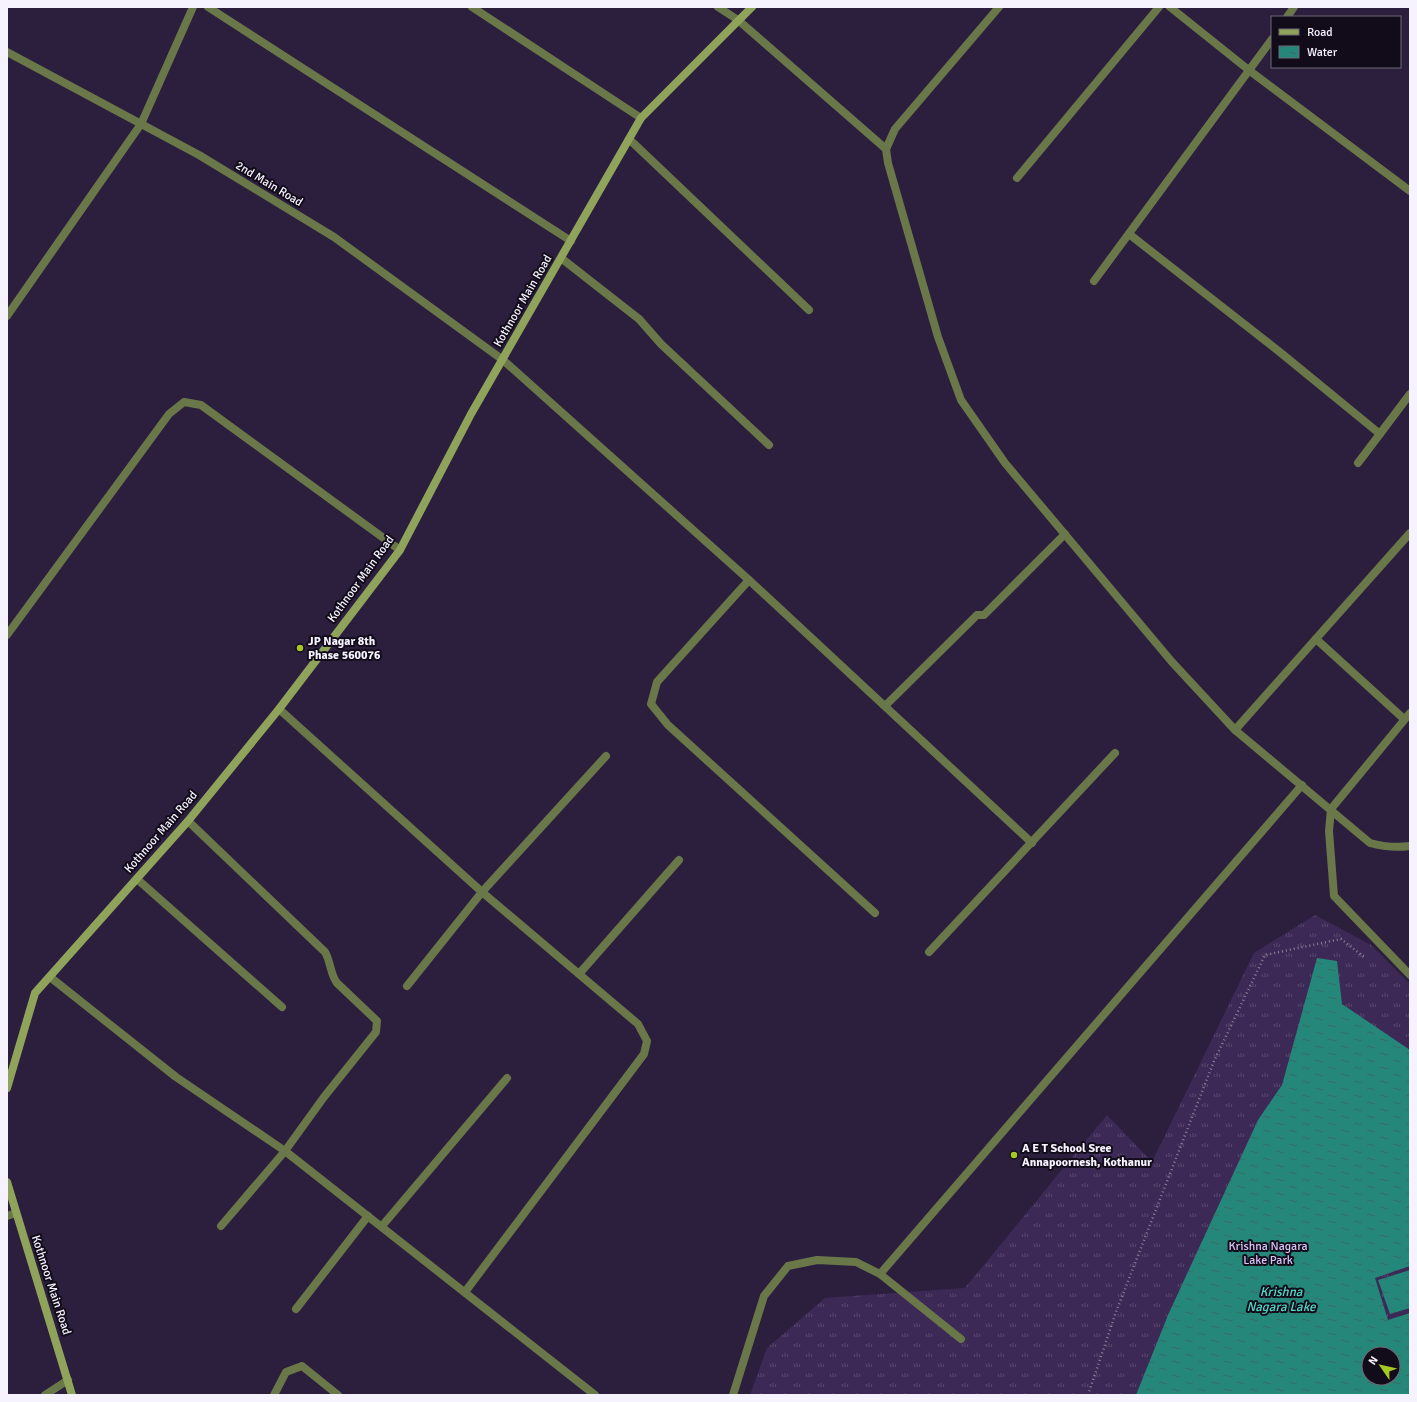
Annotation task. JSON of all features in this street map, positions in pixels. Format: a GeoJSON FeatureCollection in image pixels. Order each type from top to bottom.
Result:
{"type":"FeatureCollection","features":[{"type":"Feature","properties":{"kind":"street"},"geometry":{"type":"LineString","coordinates":[[7,316],[141,124],[193,7]]}},
{"type":"Feature","properties":{"kind":"street"},"geometry":{"type":"LineString","coordinates":[[208,7],[571,241]]}},
{"type":"Feature","properties":{"kind":"street"},"geometry":{"type":"LineString","coordinates":[[472,7],[641,118]]}},
{"type":"Feature","properties":{"kind":"street"},"geometry":{"type":"LineString","coordinates":[[718,7],[738,20],[886,149]]}},
{"type":"Feature","properties":{"kind":"street","name":"Kothnoor Main Road"},"geometry":{"type":"LineString","coordinates":[[7,1088],[35,993],[188,821],[279,709],[400,550],[471,414],[641,118],[752,7]]}},
{"type":"Feature","properties":{"kind":"street"},"geometry":{"type":"LineString","coordinates":[[999,7],[894,129],[886,149],[888,163],[938,337],[960,400],[1005,463],[1172,662],[1235,730],[1370,843],[1385,847],[1398,848],[1410,846]]}},
{"type":"Feature","properties":{"kind":"street"},"geometry":{"type":"LineString","coordinates":[[1017,178],[1159,7]]}},
{"type":"Feature","properties":{"kind":"street"},"geometry":{"type":"LineString","coordinates":[[1170,7],[1250,71],[1410,191]]}},
{"type":"Feature","properties":{"kind":"street"},"geometry":{"type":"LineString","coordinates":[[1288,16],[1294,7]]}},
{"type":"Feature","properties":{"kind":"street"},"geometry":{"type":"LineString","coordinates":[[1094,281],[1271,40]]}},
{"type":"Feature","properties":{"kind":"street","name":"2nd Main Road"},"geometry":{"type":"LineString","coordinates":[[7,52],[199,155],[334,237],[503,360],[749,580],[1032,843]]}},
{"type":"Feature","properties":{"kind":"street"},"geometry":{"type":"LineString","coordinates":[[629,139],[809,310]]}},
{"type":"Feature","properties":{"kind":"street"},"geometry":{"type":"LineString","coordinates":[[1129,234],[1281,353],[1380,434]]}},
{"type":"Feature","properties":{"kind":"street"},"geometry":{"type":"LineString","coordinates":[[561,258],[639,319],[661,344],[770,445]]}},
{"type":"Feature","properties":{"kind":"street"},"geometry":{"type":"LineString","coordinates":[[1358,463],[1410,394]]}},
{"type":"Feature","properties":{"kind":"street"},"geometry":{"type":"LineString","coordinates":[[7,635],[169,414],[184,402],[201,405],[400,550]]}},
{"type":"Feature","properties":{"kind":"street"},"geometry":{"type":"LineString","coordinates":[[1235,730],[1410,533]]}},
{"type":"Feature","properties":{"kind":"street"},"geometry":{"type":"LineString","coordinates":[[885,706],[977,615],[984,615],[1065,534]]}},
{"type":"Feature","properties":{"kind":"street"},"geometry":{"type":"LineString","coordinates":[[749,580],[657,682],[651,704],[668,725],[875,912]]}},
{"type":"Feature","properties":{"kind":"street"},"geometry":{"type":"LineString","coordinates":[[1316,639],[1404,719]]}},
{"type":"Feature","properties":{"kind":"street"},"geometry":{"type":"LineString","coordinates":[[279,709],[482,892],[638,1024],[647,1041],[644,1054],[465,1292]]}},
{"type":"Feature","properties":{"kind":"street"},"geometry":{"type":"LineString","coordinates":[[1410,713],[1331,810],[1329,831],[1334,896],[1352,912],[1410,975]]}},
{"type":"Feature","properties":{"kind":"street"},"geometry":{"type":"LineString","coordinates":[[929,952],[1115,753]]}},
{"type":"Feature","properties":{"kind":"street"},"geometry":{"type":"LineString","coordinates":[[407,986],[482,892],[606,756]]}},
{"type":"Feature","properties":{"kind":"street"},"geometry":{"type":"LineString","coordinates":[[880,1274],[1302,785]]}},
{"type":"Feature","properties":{"kind":"street"},"geometry":{"type":"LineString","coordinates":[[188,821],[325,952],[329,958],[333,977],[337,983],[378,1021],[376,1032],[324,1097],[285,1150],[220,1226]]}},
{"type":"Feature","properties":{"kind":"street"},"geometry":{"type":"LineString","coordinates":[[579,974],[679,860]]}},
{"type":"Feature","properties":{"kind":"street"},"geometry":{"type":"LineString","coordinates":[[137,879],[282,1007]]}},
{"type":"Feature","properties":{"kind":"street"},"geometry":{"type":"LineString","coordinates":[[50,977],[176,1077],[285,1150],[595,1395]]}},
{"type":"Feature","properties":{"kind":"street"},"geometry":{"type":"LineString","coordinates":[[382,1226],[507,1078]]}},
{"type":"Feature","properties":{"kind":"street","name":"Kothnoor Main Road"},"geometry":{"type":"LineString","coordinates":[[7,1182],[72,1395]]}},
{"type":"Feature","properties":{"kind":"street"},"geometry":{"type":"LineString","coordinates":[[7,1216],[16,1213]]}},
{"type":"Feature","properties":{"kind":"street"},"geometry":{"type":"LineString","coordinates":[[296,1309],[368,1216]]}},
{"type":"Feature","properties":{"kind":"street"},"geometry":{"type":"LineString","coordinates":[[733,1395],[764,1296],[788,1266],[817,1260],[856,1262],[880,1274],[961,1339]]}},
{"type":"Feature","properties":{"kind":"street"},"geometry":{"type":"LineString","coordinates":[[274,1395],[286,1372],[302,1366],[338,1395]]}},
{"type":"Feature","properties":{"kind":"street"},"geometry":{"type":"LineString","coordinates":[[45,1395],[68,1380]]}},
{"type":"Feature","properties":{"kind":"path"},"geometry":{"type":"LineString","coordinates":[[1088,1395],[1116,1312],[1214,1061],[1265,956],[1341,939],[1365,958]]}},
{"type":"Feature","properties":{"kind":"green space","name":"Krishna Nagara Lake Park"},"geometry":{"type":"Polygon","coordinates":[[[1315,915],[1371,945],[1410,984],[1410,1395],[750,1395],[767,1348],[825,1298],[965,1288],[1107,1115],[1152,1162],[1254,953],[1315,915]]]}},
{"type":"Feature","properties":{"kind":"water","name":"Krishna Nagara Lake"},"geometry":{"type":"Polygon","coordinates":[[[1317,958],[1337,961],[1342,1004],[1410,1050],[1410,1266],[1375,1278],[1388,1320],[1410,1313],[1410,1395],[1136,1395],[1168,1315],[1258,1120],[1282,1085],[1317,958]]]}},
{"type":"Feature","properties":{"kind":"water"},"geometry":{"type":"Polygon","coordinates":[[[1410,1270],[1410,1308],[1390,1314],[1378,1280],[1410,1270]]]}},
{"type":"Feature","properties":{"kind":"place","name":"JP Nagar 8th Phase 560076"},"geometry":{"type":"Point","coordinates":[300,648]}},
{"type":"Feature","properties":{"kind":"place","name":"A E T School Sree Annapoornesh, Kothanur"},"geometry":{"type":"Point","coordinates":[1014,1155]}}]}
